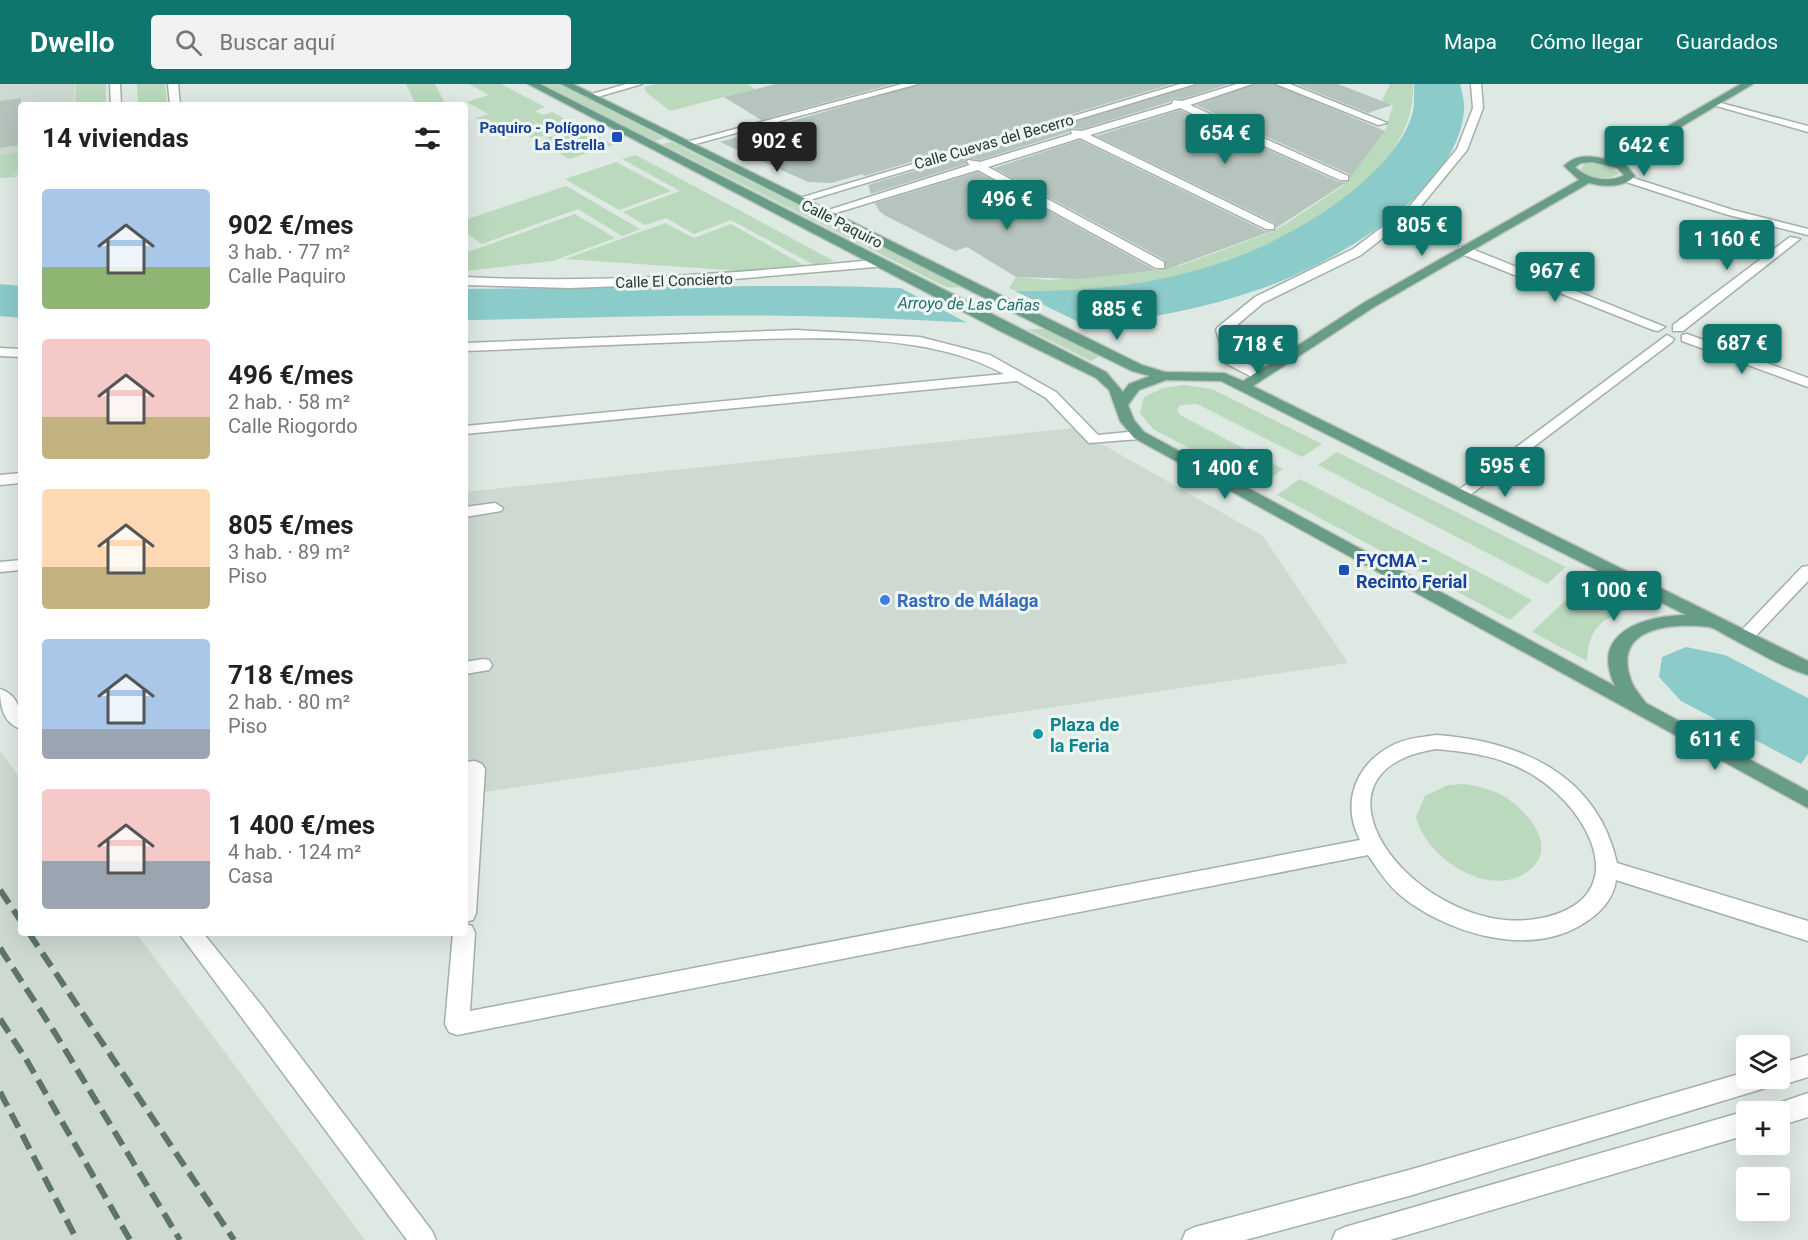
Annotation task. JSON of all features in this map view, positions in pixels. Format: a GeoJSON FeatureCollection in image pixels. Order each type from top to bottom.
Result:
{"type":"FeatureCollection","features":[{"type":"Feature","properties":{"kind":"main road","name":"Calle Paquiro"},"geometry":{"type":"LineString","coordinates":[[533,84],[1007,329],[1101,375],[1115,389],[1127,421],[1139,435]]}},
{"type":"Feature","properties":{"kind":"main road","name":"Calle Paquiro"},"geometry":{"type":"LineString","coordinates":[[566,84],[1060,331],[1137,368],[1164,375]]}},
{"type":"Feature","properties":{"kind":"main road"},"geometry":{"type":"LineString","coordinates":[[1612,163],[1748,84]]}},
{"type":"Feature","properties":{"kind":"main road"},"geometry":{"type":"LineString","coordinates":[[1586,159],[1612,163],[1627,170],[1630,176],[1628,179],[1605,182],[1588,179],[1571,170],[1569,166],[1572,162],[1586,159]]}},
{"type":"Feature","properties":{"kind":"main road"},"geometry":{"type":"LineString","coordinates":[[1243,387],[1463,250],[1588,179]]}},
{"type":"Feature","properties":{"kind":"main road"},"geometry":{"type":"LineString","coordinates":[[1120,407],[1134,387],[1164,375],[1224,377],[1808,669]]}},
{"type":"Feature","properties":{"kind":"main road"},"geometry":{"type":"LineString","coordinates":[[1139,435],[1808,800]]}},
{"type":"Feature","properties":{"kind":"main road"},"geometry":{"type":"LineString","coordinates":[[1640,709],[1621,680],[1616,655],[1626,636],[1643,626],[1674,620],[1715,623]]}},
{"type":"Feature","properties":{"kind":"street"},"geometry":{"type":"LineString","coordinates":[[116,84],[116,102]]}},
{"type":"Feature","properties":{"kind":"street"},"geometry":{"type":"LineString","coordinates":[[173,84],[175,102]]}},
{"type":"Feature","properties":{"kind":"street"},"geometry":{"type":"LineString","coordinates":[[590,96],[617,86],[637,84]]}},
{"type":"Feature","properties":{"kind":"street"},"geometry":{"type":"LineString","coordinates":[[684,144],[914,84]]}},
{"type":"Feature","properties":{"kind":"street"},"geometry":{"type":"LineString","coordinates":[[1152,84],[1179,105],[1344,178]]}},
{"type":"Feature","properties":{"kind":"street","name":"Calle Cuevas del Becerro"},"geometry":{"type":"LineString","coordinates":[[799,200],[1190,84]]}},
{"type":"Feature","properties":{"kind":"street","name":"Calle Cuevas del Becerro"},"geometry":{"type":"LineString","coordinates":[[825,213],[1247,84]]}},
{"type":"Feature","properties":{"kind":"street"},"geometry":{"type":"LineString","coordinates":[[1281,84],[1382,123]]}},
{"type":"Feature","properties":{"kind":"street"},"geometry":{"type":"LineString","coordinates":[[1259,375],[1232,361],[1223,330],[1259,300],[1357,252],[1413,209],[1462,150],[1478,108],[1476,84]]}},
{"type":"Feature","properties":{"kind":"street"},"geometry":{"type":"LineString","coordinates":[[1716,103],[1808,129]]}},
{"type":"Feature","properties":{"kind":"street"},"geometry":{"type":"LineString","coordinates":[[1065,121],[1078,135],[1270,227]]}},
{"type":"Feature","properties":{"kind":"street"},"geometry":{"type":"LineString","coordinates":[[957,153],[1160,266]]}},
{"type":"Feature","properties":{"kind":"street"},"geometry":{"type":"LineString","coordinates":[[1628,179],[1729,212],[1803,232]]}},
{"type":"Feature","properties":{"kind":"street"},"geometry":{"type":"LineString","coordinates":[[1803,232],[1808,243]]}},
{"type":"Feature","properties":{"kind":"street"},"geometry":{"type":"LineString","coordinates":[[1463,250],[1679,341],[1683,333],[1803,232]]}},
{"type":"Feature","properties":{"kind":"street","name":"Calle El Concierto"},"geometry":{"type":"LineString","coordinates":[[468,281],[541,286],[726,279],[883,263]]}},
{"type":"Feature","properties":{"kind":"street"},"geometry":{"type":"LineString","coordinates":[[1461,495],[1662,333]]}},
{"type":"Feature","properties":{"kind":"street"},"geometry":{"type":"LineString","coordinates":[[1683,333],[1808,383]]}},
{"type":"Feature","properties":{"kind":"street"},"geometry":{"type":"LineString","coordinates":[[468,347],[796,334],[920,341],[985,358],[1051,395],[1094,440],[1139,435]]}},
{"type":"Feature","properties":{"kind":"street"},"geometry":{"type":"LineString","coordinates":[[0,352],[18,353]]}},
{"type":"Feature","properties":{"kind":"street"},"geometry":{"type":"LineString","coordinates":[[468,430],[1019,377]]}},
{"type":"Feature","properties":{"kind":"street"},"geometry":{"type":"LineString","coordinates":[[0,480],[18,478]]}},
{"type":"Feature","properties":{"kind":"street"},"geometry":{"type":"LineString","coordinates":[[468,512],[495,508]]}},
{"type":"Feature","properties":{"kind":"street"},"geometry":{"type":"LineString","coordinates":[[0,567],[18,565]]}},
{"type":"Feature","properties":{"kind":"street"},"geometry":{"type":"LineString","coordinates":[[1744,638],[1808,571]]}},
{"type":"Feature","properties":{"kind":"street"},"geometry":{"type":"LineString","coordinates":[[0,696],[18,718]]}},
{"type":"Feature","properties":{"kind":"street"},"geometry":{"type":"LineString","coordinates":[[1436,742],[1475,744],[1525,762],[1544,772],[1577,799],[1600,831],[1609,869],[1600,898],[1589,912],[1557,928],[1515,932],[1492,929],[1446,913],[1406,888],[1371,846],[1360,812],[1362,789],[1376,765],[1402,748],[1436,742]]}},
{"type":"Feature","properties":{"kind":"street"},"geometry":{"type":"LineString","coordinates":[[468,770],[475,769],[468,870]]}},
{"type":"Feature","properties":{"kind":"street"},"geometry":{"type":"LineString","coordinates":[[464,936],[457,1024],[1371,846]]}},
{"type":"Feature","properties":{"kind":"street"},"geometry":{"type":"LineString","coordinates":[[1609,869],[1808,931]]}},
{"type":"Feature","properties":{"kind":"street"},"geometry":{"type":"LineString","coordinates":[[192,936],[254,1012],[423,1240]]}},
{"type":"Feature","properties":{"kind":"street"},"geometry":{"type":"LineString","coordinates":[[1790,1072],[1808,1066]]}},
{"type":"Feature","properties":{"kind":"street"},"geometry":{"type":"LineString","coordinates":[[1195,1240],[1408,1184],[1736,1087]]}},
{"type":"Feature","properties":{"kind":"street"},"geometry":{"type":"LineString","coordinates":[[1790,1111],[1808,1105]]}},
{"type":"Feature","properties":{"kind":"street"},"geometry":{"type":"LineString","coordinates":[[1345,1240],[1736,1126]]}},
{"type":"Feature","properties":{"kind":"shaded area"},"geometry":{"type":"Polygon","coordinates":[[[0,84],[75,84],[74,102],[18,102],[18,176],[0,178],[0,84]]]}},
{"type":"Feature","properties":{"kind":"shaded area","name":"Rastro de Málaga"},"geometry":{"type":"Polygon","coordinates":[[[1074,428],[1263,536],[1348,663],[468,795],[468,492],[1074,428]]]}},
{"type":"Feature","properties":{"kind":"shaded area"},"geometry":{"type":"Polygon","coordinates":[[[0,751],[18,775],[18,936],[138,936],[365,1240],[0,1240],[0,751]]]}},
{"type":"Feature","properties":{"kind":"green space"},"geometry":{"type":"Polygon","coordinates":[[[76,84],[106,84],[106,102],[75,102],[76,84]]]}},
{"type":"Feature","properties":{"kind":"green space"},"geometry":{"type":"Polygon","coordinates":[[[137,84],[165,84],[167,102],[138,102],[137,84]]]}},
{"type":"Feature","properties":{"kind":"green space"},"geometry":{"type":"Polygon","coordinates":[[[406,84],[435,84],[444,102],[415,102],[406,84]]]}},
{"type":"Feature","properties":{"kind":"green space"},"geometry":{"type":"Polygon","coordinates":[[[469,84],[501,84],[545,107],[535,111],[543,115],[552,112],[613,145],[569,159],[538,141],[558,134],[527,117],[553,133],[534,139],[523,133],[509,137],[476,118],[488,114],[467,102],[489,95],[469,84]]]}},
{"type":"Feature","properties":{"kind":"green space"},"geometry":{"type":"Polygon","coordinates":[[[543,84],[558,84],[664,138],[655,141],[543,84]]]}},
{"type":"Feature","properties":{"kind":"green space"},"geometry":{"type":"Polygon","coordinates":[[[657,84],[747,84],[755,89],[670,111],[647,93],[644,87],[657,84]]]}},
{"type":"Feature","properties":{"kind":"green space"},"geometry":{"type":"Polygon","coordinates":[[[1390,84],[1413,84],[1407,123],[1387,158],[1356,190],[1318,217],[1275,240],[1231,259],[1190,273],[1153,282],[1068,291],[1017,292],[1009,288],[1016,277],[1050,280],[1155,271],[1179,266],[1266,234],[1284,225],[1344,185],[1385,131],[1393,105],[1382,101],[1390,84]]]}},
{"type":"Feature","properties":{"kind":"green space"},"geometry":{"type":"Polygon","coordinates":[[[671,142],[961,287],[950,289],[662,144],[671,142]]]}},
{"type":"Feature","properties":{"kind":"green space"},"geometry":{"type":"Polygon","coordinates":[[[18,152],[18,171],[13,172],[12,175],[18,176],[0,178],[0,155],[18,152]]]}},
{"type":"Feature","properties":{"kind":"green space"},"geometry":{"type":"Polygon","coordinates":[[[636,155],[834,261],[814,265],[731,220],[694,234],[666,218],[645,225],[623,212],[680,191],[622,159],[636,155]]]}},
{"type":"Feature","properties":{"kind":"green space"},"geometry":{"type":"Polygon","coordinates":[[[616,162],[671,191],[619,210],[565,179],[616,162]]]}},
{"type":"Feature","properties":{"kind":"green space"},"geometry":{"type":"Polygon","coordinates":[[[1585,163],[1609,166],[1619,173],[1605,178],[1589,175],[1580,170],[1585,163]]]}},
{"type":"Feature","properties":{"kind":"green space"},"geometry":{"type":"Polygon","coordinates":[[[566,186],[640,229],[622,236],[578,209],[482,244],[468,234],[468,219],[566,186]]]}},
{"type":"Feature","properties":{"kind":"green space"},"geometry":{"type":"Polygon","coordinates":[[[575,214],[615,238],[553,261],[468,271],[468,252],[575,214]]]}},
{"type":"Feature","properties":{"kind":"green space"},"geometry":{"type":"Polygon","coordinates":[[[665,223],[694,238],[731,224],[805,266],[744,271],[565,259],[665,223]]]}},
{"type":"Feature","properties":{"kind":"green space"},"geometry":{"type":"Polygon","coordinates":[[[1027,329],[1045,329],[1100,356],[1091,361],[1027,329]]]}},
{"type":"Feature","properties":{"kind":"green space"},"geometry":{"type":"Polygon","coordinates":[[[1184,385],[1212,389],[1322,444],[1302,457],[1197,404],[1180,405],[1177,410],[1180,415],[1283,469],[1260,486],[1153,429],[1140,413],[1144,397],[1163,388],[1184,385]]]}},
{"type":"Feature","properties":{"kind":"green space"},"geometry":{"type":"Polygon","coordinates":[[[1337,452],[1566,567],[1547,584],[1318,465],[1337,452]]]}},
{"type":"Feature","properties":{"kind":"green space"},"geometry":{"type":"Polygon","coordinates":[[[1300,479],[1532,600],[1510,620],[1277,495],[1300,479]]]}},
{"type":"Feature","properties":{"kind":"green space"},"geometry":{"type":"Polygon","coordinates":[[[1589,578],[1643,605],[1611,616],[1596,629],[1588,648],[1587,661],[1532,632],[1589,578]]]}},
{"type":"Feature","properties":{"kind":"green space"},"geometry":{"type":"Polygon","coordinates":[[[1465,784],[1500,794],[1527,816],[1540,836],[1539,858],[1532,868],[1517,878],[1500,881],[1482,879],[1464,872],[1433,848],[1422,833],[1416,817],[1425,796],[1448,785],[1465,784]]]}},
{"type":"Feature","properties":{"kind":"water","name":"Arroyo de Las Cañas"},"geometry":{"type":"Polygon","coordinates":[[[1414,84],[1460,84],[1464,111],[1456,141],[1439,170],[1416,197],[1356,243],[1291,277],[1242,295],[1177,312],[1133,320],[1074,326],[791,316],[468,320],[468,289],[810,286],[1015,291],[1080,289],[1144,282],[1208,267],[1271,242],[1334,205],[1359,186],[1395,148],[1411,119],[1414,84]]]}},
{"type":"Feature","properties":{"kind":"water"},"geometry":{"type":"Polygon","coordinates":[[[0,284],[18,286],[18,318],[0,316],[0,284]]]}},
{"type":"Feature","properties":{"kind":"water"},"geometry":{"type":"Polygon","coordinates":[[[1686,647],[1725,655],[1808,698],[1808,754],[1801,764],[1681,701],[1659,677],[1662,657],[1686,647]]]}},
{"type":"Feature","properties":{"kind":"pier"},"geometry":{"type":"Polygon","coordinates":[[[897,286],[1011,289],[1091,328],[975,327],[897,286]]]}},
{"type":"Feature","properties":{"kind":"building"},"geometry":{"type":"Polygon","coordinates":[[[776,84],[893,84],[761,120],[724,97],[776,84]]]}},
{"type":"Feature","properties":{"kind":"building"},"geometry":{"type":"Polygon","coordinates":[[[920,84],[1172,84],[864,176],[863,174],[831,183],[808,182],[720,142],[920,84]]]}},
{"type":"Feature","properties":{"kind":"building"},"geometry":{"type":"Polygon","coordinates":[[[1197,84],[1229,84],[1182,99],[1172,98],[1170,102],[1082,129],[1071,128],[1069,132],[980,160],[967,158],[966,164],[871,194],[868,185],[1197,84]]]}},
{"type":"Feature","properties":{"kind":"building"},"geometry":{"type":"Polygon","coordinates":[[[1254,84],[1274,84],[1385,131],[1350,178],[1349,174],[1196,105],[1254,84]]]}},
{"type":"Feature","properties":{"kind":"building"},"geometry":{"type":"Polygon","coordinates":[[[1296,84],[1338,84],[1392,105],[1368,113],[1296,84]]]}},
{"type":"Feature","properties":{"kind":"building"},"geometry":{"type":"Polygon","coordinates":[[[21,98],[21,102],[18,102],[18,145],[0,148],[0,101],[21,98]]]}},
{"type":"Feature","properties":{"kind":"building"},"geometry":{"type":"Polygon","coordinates":[[[1180,110],[1339,182],[1347,182],[1276,228],[1275,223],[1096,136],[1180,110]]]}},
{"type":"Feature","properties":{"kind":"building"},"geometry":{"type":"Polygon","coordinates":[[[1080,140],[1265,231],[1272,231],[1165,270],[1165,260],[994,168],[1080,140]]]}},
{"type":"Feature","properties":{"kind":"building"},"geometry":{"type":"Polygon","coordinates":[[[978,172],[1155,270],[1161,270],[1078,279],[1016,277],[967,247],[955,251],[886,216],[879,211],[875,203],[978,172]]]}},
{"type":"Feature","properties":{"kind":"railway"},"geometry":{"type":"LineString","coordinates":[[0,890],[18,917]]}},
{"type":"Feature","properties":{"kind":"railway"},"geometry":{"type":"LineString","coordinates":[[31,936],[234,1240]]}},
{"type":"Feature","properties":{"kind":"railway"},"geometry":{"type":"LineString","coordinates":[[0,948],[55,1033],[180,1240]]}},
{"type":"Feature","properties":{"kind":"railway"},"geometry":{"type":"LineString","coordinates":[[0,1019],[26,1059],[130,1240]]}},
{"type":"Feature","properties":{"kind":"railway"},"geometry":{"type":"LineString","coordinates":[[0,1092],[77,1240]]}},
{"type":"Feature","properties":{"kind":"place","name":"Paquiro - Polígono La Estrella"},"geometry":{"type":"Point","coordinates":[617,137]}},
{"type":"Feature","properties":{"kind":"place","name":"FYCMA - Recinto Ferial"},"geometry":{"type":"Point","coordinates":[1344,570]}},
{"type":"Feature","properties":{"kind":"place","name":"Rastro de Málaga"},"geometry":{"type":"Point","coordinates":[885,600]}},
{"type":"Feature","properties":{"kind":"place","name":"Plaza de la Feria"},"geometry":{"type":"Point","coordinates":[1038,734]}}]}
